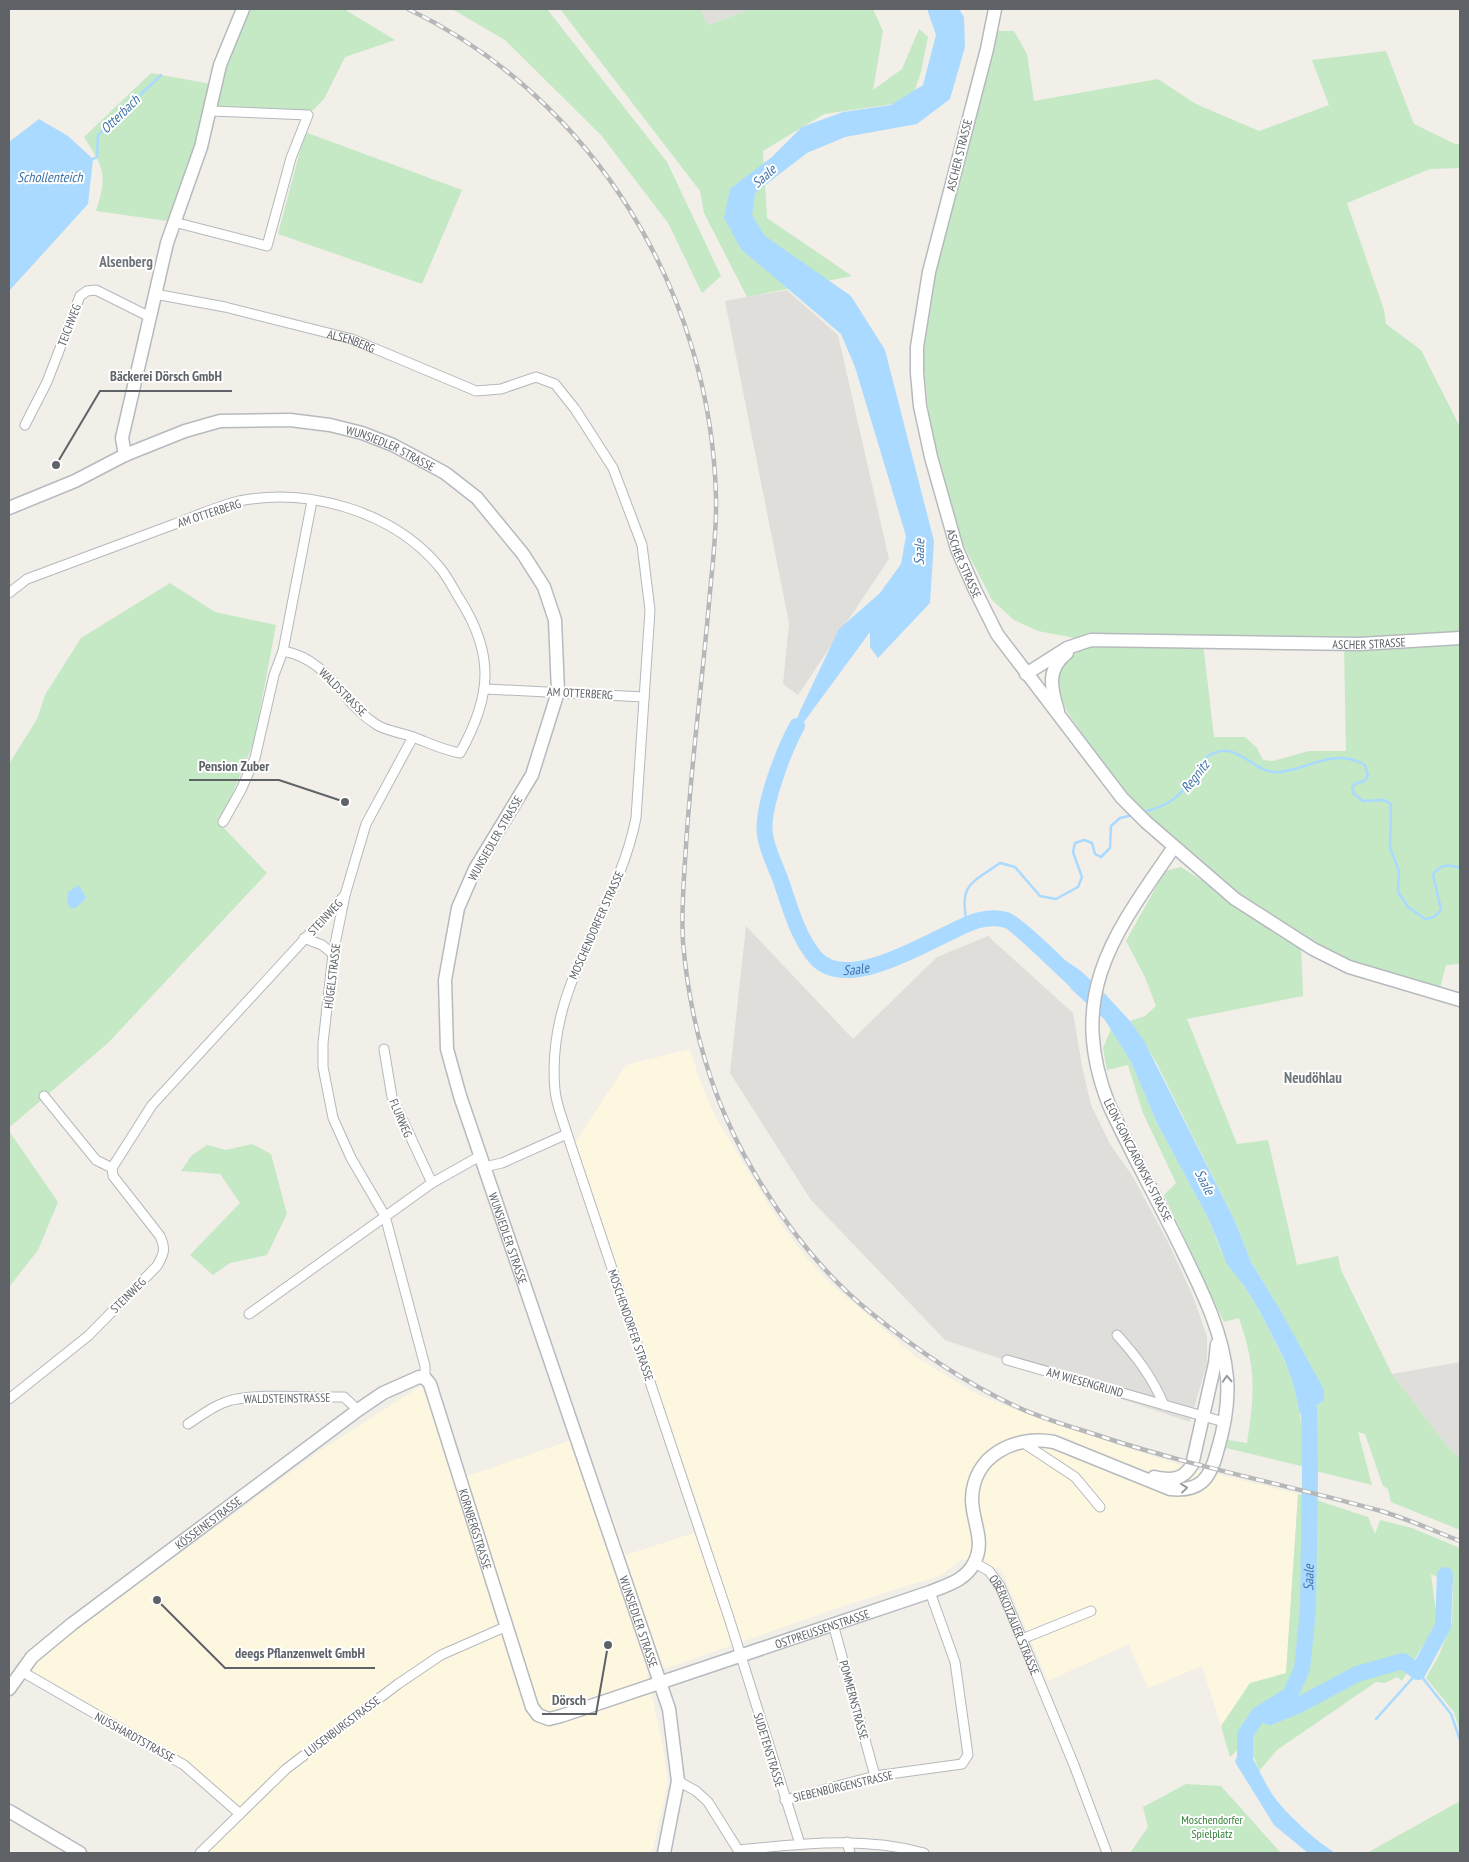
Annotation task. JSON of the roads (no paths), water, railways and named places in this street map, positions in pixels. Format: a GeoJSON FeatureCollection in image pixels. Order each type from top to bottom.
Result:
{"type":"FeatureCollection","features":[{"type":"Feature","properties":{"kind":"street"},"geometry":{"type":"LineString","coordinates":[[125,455],[122,438],[155,294],[174,222],[201,147],[211,111],[220,65],[243,9]]}},
{"type":"Feature","properties":{"kind":"street","name":"ASCHER STRASSE"},"geometry":{"type":"LineString","coordinates":[[995,9],[987,49],[929,272],[920,318],[916,374],[920,406],[931,457],[958,549],[997,634],[1026,674],[1067,648],[1091,640],[1360,644],[1460,638]]}},
{"type":"Feature","properties":{"kind":"street"},"geometry":{"type":"LineString","coordinates":[[174,222],[268,246],[291,158],[308,114],[211,111]]}},
{"type":"Feature","properties":{"kind":"street","name":"TEICHWEG"},"geometry":{"type":"LineString","coordinates":[[25,425],[47,382],[80,296],[87,290],[96,290],[150,317]]}},
{"type":"Feature","properties":{"kind":"street","name":"ALSENBERG"},"geometry":{"type":"LineString","coordinates":[[155,294],[225,307],[352,339],[476,391],[501,390],[528,379],[542,378]]}},
{"type":"Feature","properties":{"kind":"street","name":"MOSCHENDORFER STRASSE"},"geometry":{"type":"LineString","coordinates":[[542,378],[555,384],[575,409],[613,468],[642,545],[650,610],[636,818],[630,847],[573,974],[556,1035],[555,1092],[567,1134],[740,1655]]}},
{"type":"Feature","properties":{"kind":"street","name":"WUNSIEDLER STRASSE"},"geometry":{"type":"LineString","coordinates":[[9,508],[75,481],[125,455],[185,431],[220,421],[290,420],[330,425],[362,433],[393,445],[445,473],[477,498],[523,554],[544,587],[555,620],[558,692],[532,775],[475,869],[458,908],[445,980],[447,1049],[482,1162],[661,1681],[674,1738],[678,1781],[664,1853]]}},
{"type":"Feature","properties":{"kind":"street","name":"AM OTTERBERG"},"geometry":{"type":"LineString","coordinates":[[9,593],[12,583],[239,501],[282,496],[340,506],[398,530],[420,547],[441,569],[469,614],[481,641],[486,689],[460,754]]}},
{"type":"Feature","properties":{"kind":"street"},"geometry":{"type":"LineString","coordinates":[[223,822],[241,790],[255,758],[274,675],[283,651],[312,501]]}},
{"type":"Feature","properties":{"kind":"street"},"geometry":{"type":"LineString","coordinates":[[1061,721],[1051,688],[1052,675],[1056,664],[1065,655],[1091,640]]}},
{"type":"Feature","properties":{"kind":"street","name":"WALDSTRASSE"},"geometry":{"type":"LineString","coordinates":[[283,651],[298,654],[312,661],[323,670],[358,709],[378,725],[441,749],[460,754]]}},
{"type":"Feature","properties":{"kind":"street"},"geometry":{"type":"LineString","coordinates":[[1026,674],[1122,798],[1146,822],[1235,899],[1313,949],[1358,970],[1460,1000]]}},
{"type":"Feature","properties":{"kind":"street","name":"AM OTTERBERG"},"geometry":{"type":"LineString","coordinates":[[486,689],[644,697]]}},
{"type":"Feature","properties":{"kind":"street","name":"HÜGELSTRASSE"},"geometry":{"type":"LineString","coordinates":[[385,1216],[351,1158],[333,1118],[323,1067],[323,1043],[333,954],[345,895],[366,824],[413,737]]}},
{"type":"Feature","properties":{"kind":"street","name":"LEON-GONCZAROWSKI-STRASSE"},"geometry":{"type":"LineString","coordinates":[[1174,847],[1136,904],[1103,964],[1093,1002],[1091,1034],[1097,1071],[1109,1105],[1205,1297],[1225,1360],[1228,1380],[1224,1422]]}},
{"type":"Feature","properties":{"kind":"street","name":"STEINWEG"},"geometry":{"type":"LineString","coordinates":[[9,1399],[88,1336],[157,1266],[164,1255],[165,1246],[160,1236],[113,1176],[112,1168],[152,1105],[345,895]]}},
{"type":"Feature","properties":{"kind":"street","name":"STEINWEG"},"geometry":{"type":"LineString","coordinates":[[304,938],[322,944],[333,954]]}},
{"type":"Feature","properties":{"kind":"street","name":"FLURWEG"},"geometry":{"type":"LineString","coordinates":[[384,1049],[392,1098],[432,1183]]}},
{"type":"Feature","properties":{"kind":"street","name":"STEINWEG"},"geometry":{"type":"LineString","coordinates":[[44,1096],[96,1160],[112,1168]]}},
{"type":"Feature","properties":{"kind":"street"},"geometry":{"type":"LineString","coordinates":[[249,1314],[432,1183],[482,1162],[502,1163],[567,1134]]}},
{"type":"Feature","properties":{"kind":"street","name":"KORNBERGSTRASSE"},"geometry":{"type":"LineString","coordinates":[[385,1216],[425,1366],[425,1378],[430,1384],[505,1628],[532,1707],[538,1716],[549,1719],[605,1703],[661,1681]]}},
{"type":"Feature","properties":{"kind":"street"},"geometry":{"type":"LineString","coordinates":[[1117,1335],[1141,1361],[1155,1382],[1164,1405]]}},
{"type":"Feature","properties":{"kind":"street","name":"LEON-GONCZAROWSKI-STRASSE"},"geometry":{"type":"LineString","coordinates":[[1204,1415],[1215,1363],[1218,1337]]}},
{"type":"Feature","properties":{"kind":"street","name":"AM WIESENGRUND"},"geometry":{"type":"LineString","coordinates":[[1007,1360],[1224,1422]]}},
{"type":"Feature","properties":{"kind":"street","name":"KÖSSEINESTRASSE"},"geometry":{"type":"LineString","coordinates":[[9,1689],[32,1657],[72,1624],[358,1410],[383,1393],[420,1377],[425,1378]]}},
{"type":"Feature","properties":{"kind":"street","name":"WALDSTEINSTRASSE"},"geometry":{"type":"LineString","coordinates":[[188,1424],[214,1407],[231,1400],[248,1398],[344,1397],[358,1410]]}},
{"type":"Feature","properties":{"kind":"street"},"geometry":{"type":"LineString","coordinates":[[1127,1470],[1165,1480],[1180,1478],[1187,1473],[1192,1464],[1204,1415]]}},
{"type":"Feature","properties":{"kind":"street"},"geometry":{"type":"LineString","coordinates":[[975,1563],[980,1545],[972,1501],[976,1478],[997,1451],[1020,1442],[1038,1439],[1054,1442],[1170,1489],[1185,1489],[1199,1484],[1212,1471],[1224,1422]]}},
{"type":"Feature","properties":{"kind":"street"},"geometry":{"type":"LineString","coordinates":[[1020,1442],[1075,1477],[1100,1507]]}},
{"type":"Feature","properties":{"kind":"street","name":"OSTPREUSSENSTRASSE"},"geometry":{"type":"LineString","coordinates":[[661,1681],[930,1592],[959,1580],[975,1563]]}},
{"type":"Feature","properties":{"kind":"street","name":"OBERKOTZAUER STRASSE"},"geometry":{"type":"LineString","coordinates":[[975,1563],[995,1577],[1074,1764],[1107,1853]]}},
{"type":"Feature","properties":{"kind":"street","name":"SIEBENBÜRGENSTRASSE"},"geometry":{"type":"LineString","coordinates":[[785,1800],[875,1776],[962,1764],[968,1755],[955,1662],[930,1592]]}},
{"type":"Feature","properties":{"kind":"street"},"geometry":{"type":"LineString","coordinates":[[1022,1640],[1091,1611]]}},
{"type":"Feature","properties":{"kind":"street","name":"POMMERNSTRASSE"},"geometry":{"type":"LineString","coordinates":[[833,1624],[875,1776]]}},
{"type":"Feature","properties":{"kind":"street","name":"LUISENBURGSTRASSE"},"geometry":{"type":"LineString","coordinates":[[200,1853],[286,1769],[398,1684],[441,1655],[505,1628]]}},
{"type":"Feature","properties":{"kind":"street","name":"SUDETENSTRASSE"},"geometry":{"type":"LineString","coordinates":[[740,1655],[800,1844]]}},
{"type":"Feature","properties":{"kind":"street","name":"NUSSHARDTSTRASSE"},"geometry":{"type":"LineString","coordinates":[[21,1671],[184,1765],[240,1814]]}},
{"type":"Feature","properties":{"kind":"street"},"geometry":{"type":"LineString","coordinates":[[678,1781],[696,1791],[708,1802],[739,1852],[800,1844],[847,1842],[876,1843],[924,1853]]}},
{"type":"Feature","properties":{"kind":"street"},"geometry":{"type":"LineString","coordinates":[[9,1811],[80,1853]]}},
{"type":"Feature","properties":{"kind":"street"},"geometry":{"type":"LineString","coordinates":[[847,1842],[850,1853]]}},
{"type":"Feature","properties":{"kind":"water"},"geometry":{"type":"Polygon","coordinates":[[[927,9],[959,9],[964,17],[965,47],[950,99],[917,124],[845,137],[807,153],[755,193],[752,215],[765,236],[851,296],[885,350],[934,541],[930,603],[878,658],[870,647],[870,632],[787,745],[800,711],[839,629],[880,593],[901,564],[906,536],[855,367],[841,334],[741,249],[724,218],[730,189],[772,157],[802,127],[843,112],[891,105],[923,85],[936,35],[927,9]]]}},
{"type":"Feature","properties":{"kind":"water","name":"Schollenteich"},"geometry":{"type":"Polygon","coordinates":[[[39,119],[68,136],[93,159],[88,204],[9,291],[9,142],[39,119]]]}},
{"type":"Feature","properties":{"kind":"water"},"geometry":{"type":"Polygon","coordinates":[[[79,885],[86,898],[76,908],[70,908],[67,902],[68,892],[79,885]]]}},
{"type":"Feature","properties":{"kind":"water"},"geometry":{"type":"Polygon","coordinates":[[[1056,954],[1081,971],[1106,995],[1130,1021],[1144,1041],[1234,1219],[1251,1262],[1278,1306],[1324,1390],[1324,1401],[1300,1414],[1293,1383],[1284,1359],[1259,1310],[1227,1264],[1209,1220],[1157,1123],[1131,1062],[1105,1020],[1071,989],[1056,954]]]}},
{"type":"Feature","properties":{"kind":"water"},"geometry":{"type":"Polygon","coordinates":[[[1242,1744],[1277,1801],[1304,1829],[1335,1853],[1308,1853],[1274,1825],[1235,1762],[1242,1744]]]}},
{"type":"Feature","properties":{"kind":"waterway","name":"Otterbach"},"geometry":{"type":"LineString","coordinates":[[93,159],[97,157],[98,135],[161,75]]}},
{"type":"Feature","properties":{"kind":"waterway","name":"Saale"},"geometry":{"type":"LineString","coordinates":[[797,726],[780,764],[770,795],[766,810],[765,835],[795,921],[803,940],[815,957],[828,967],[844,970],[862,968],[901,956],[969,923],[983,919],[998,918],[1012,923],[1080,985]]}},
{"type":"Feature","properties":{"kind":"waterway","name":"Regnitz"},"geometry":{"type":"LineString","coordinates":[[1143,812],[1174,799],[1185,788],[1205,759],[1218,752],[1236,753],[1261,768],[1280,772],[1322,761],[1343,758],[1365,765],[1368,776],[1364,781],[1355,784],[1352,788],[1354,794],[1363,801],[1384,800],[1391,804],[1390,848],[1399,871],[1398,892],[1408,907],[1425,919],[1434,917],[1441,910],[1433,874],[1439,868],[1445,866],[1460,868]]}},
{"type":"Feature","properties":{"kind":"waterway","name":"Regnitz"},"geometry":{"type":"LineString","coordinates":[[967,924],[965,901],[969,886],[1000,863],[1015,867],[1040,896],[1056,899],[1078,887],[1082,877],[1073,852],[1075,843],[1084,840],[1092,843],[1095,854],[1101,857],[1110,848],[1111,826],[1120,818],[1133,815]]}},
{"type":"Feature","properties":{"kind":"waterway","name":"Saale"},"geometry":{"type":"LineString","coordinates":[[1248,1767],[1245,1763],[1245,1735],[1258,1715],[1290,1695],[1302,1669],[1308,1610],[1310,1476],[1309,1409],[1304,1387]]}},
{"type":"Feature","properties":{"kind":"waterway"},"geometry":{"type":"LineString","coordinates":[[1269,1717],[1297,1706],[1357,1674],[1403,1661],[1418,1672],[1443,1626],[1445,1575]]}},
{"type":"Feature","properties":{"kind":"waterway"},"geometry":{"type":"LineString","coordinates":[[1376,1719],[1418,1672],[1451,1714],[1460,1740]]}},
{"type":"Feature","properties":{"kind":"railway"},"geometry":{"type":"LineString","coordinates":[[408,9],[474,47],[533,94],[585,148],[630,210],[665,276],[692,347],[709,421],[716,510],[713,563],[688,816],[682,918],[686,973],[691,1003],[706,1063],[727,1120],[755,1174],[779,1212],[821,1265],[870,1312],[939,1363],[994,1396],[1046,1419],[1137,1448],[1381,1511],[1460,1541]]}},
{"type":"Feature","properties":{"kind":"place","name":"Bäckerei Dörsch GmbH"},"geometry":{"type":"Point","coordinates":[56,465]}},
{"type":"Feature","properties":{"kind":"place","name":"Pension Zuber"},"geometry":{"type":"Point","coordinates":[345,802]}},
{"type":"Feature","properties":{"kind":"place","name":"deegs Pflanzenwelt GmbH"},"geometry":{"type":"Point","coordinates":[157,1600]}},
{"type":"Feature","properties":{"kind":"place","name":"Dörsch"},"geometry":{"type":"Point","coordinates":[608,1645]}},
{"type":"Feature","properties":{"kind":"district","name":"Alsenberg"},"geometry":{"type":"Point","coordinates":[126,261]}},
{"type":"Feature","properties":{"kind":"district","name":"Neudöhlau"},"geometry":{"type":"Point","coordinates":[1313,1077]}},
{"type":"Feature","properties":{"kind":"park label","name":"Moschendorfer Spielplatz"},"geometry":{"type":"Point","coordinates":[1212,1826]}}]}
